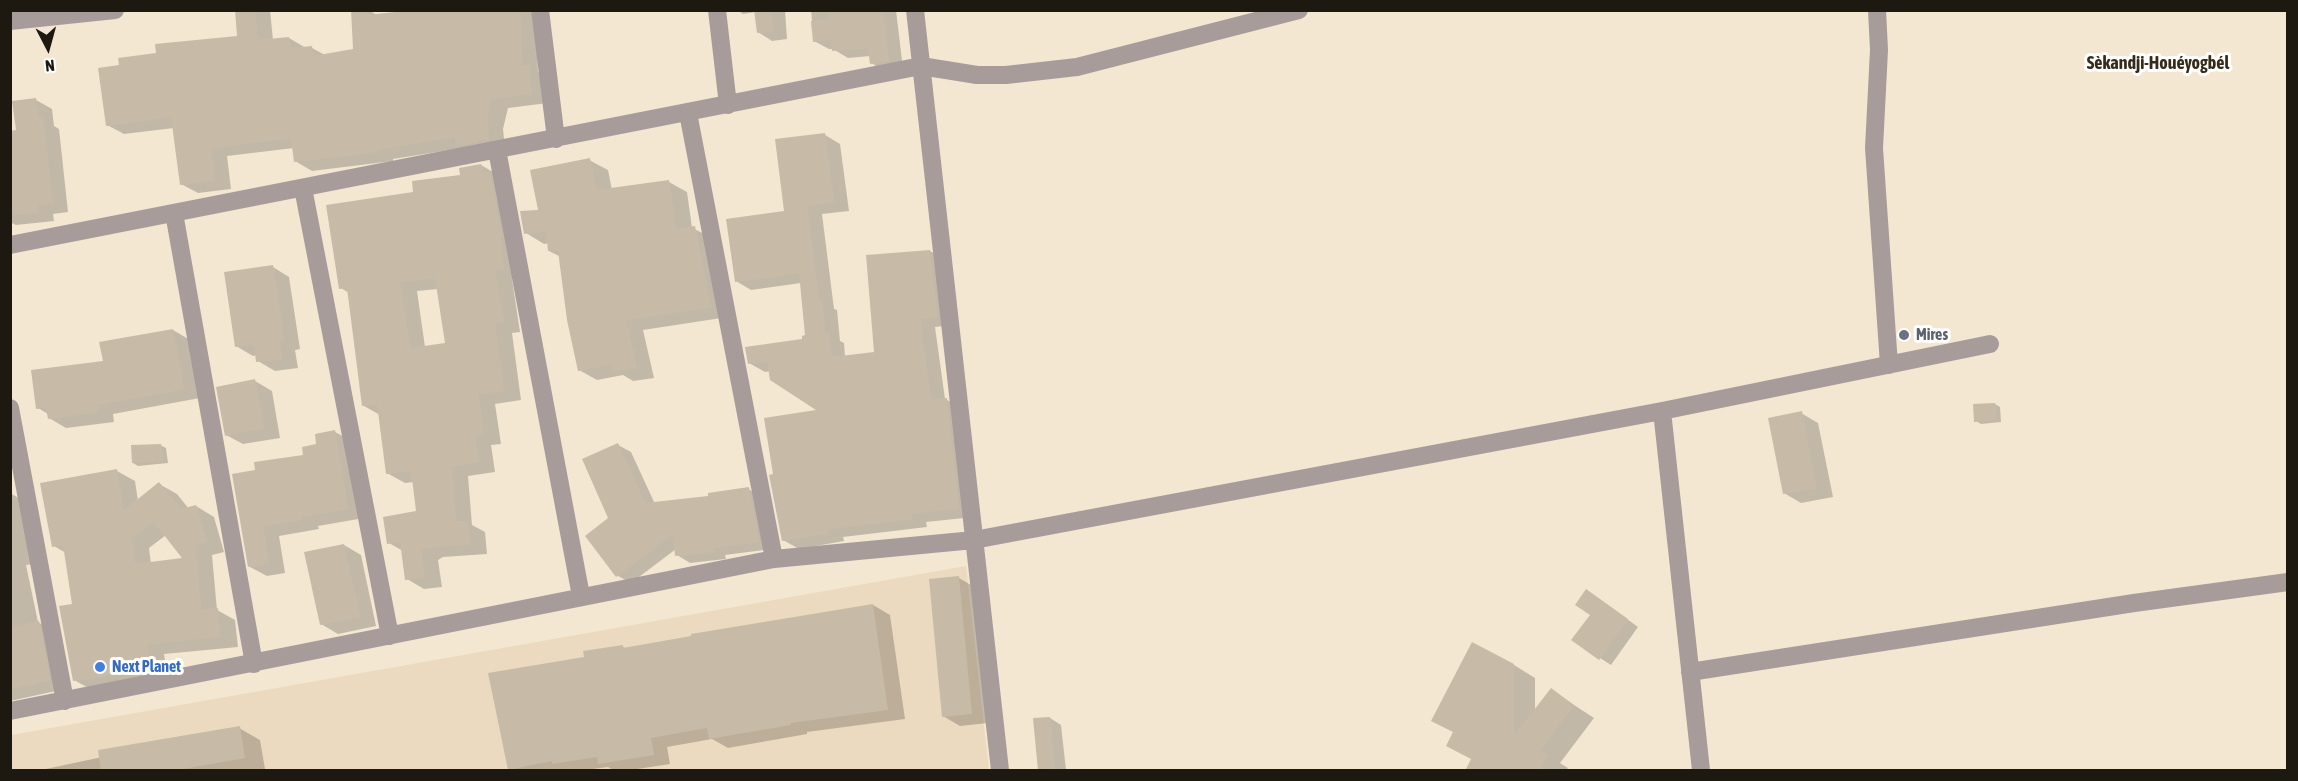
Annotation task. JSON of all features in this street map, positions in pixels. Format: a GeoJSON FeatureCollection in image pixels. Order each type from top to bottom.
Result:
{"type":"FeatureCollection","features":[{"type":"Feature","properties":{"kind":"street"},"geometry":{"type":"LineString","coordinates":[[10,21],[115,10]]}},
{"type":"Feature","properties":{"kind":"street"},"geometry":{"type":"LineString","coordinates":[[540,10],[556,139]]}},
{"type":"Feature","properties":{"kind":"street"},"geometry":{"type":"LineString","coordinates":[[717,10],[728,105]]}},
{"type":"Feature","properties":{"kind":"street"},"geometry":{"type":"LineString","coordinates":[[915,10],[1000,771]]}},
{"type":"Feature","properties":{"kind":"street"},"geometry":{"type":"LineString","coordinates":[[10,245],[921,66],[986,75],[1077,67],[1299,10]]}},
{"type":"Feature","properties":{"kind":"street"},"geometry":{"type":"LineString","coordinates":[[1877,10],[1879,50],[1874,148],[1889,365]]}},
{"type":"Feature","properties":{"kind":"street"},"geometry":{"type":"LineString","coordinates":[[688,113],[774,559]]}},
{"type":"Feature","properties":{"kind":"street"},"geometry":{"type":"LineString","coordinates":[[497,150],[581,596]]}},
{"type":"Feature","properties":{"kind":"street"},"geometry":{"type":"LineString","coordinates":[[303,188],[390,636]]}},
{"type":"Feature","properties":{"kind":"street"},"geometry":{"type":"LineString","coordinates":[[174,213],[254,664]]}},
{"type":"Feature","properties":{"kind":"street"},"geometry":{"type":"LineString","coordinates":[[10,711],[774,559],[974,540],[1662,411],[1990,344]]}},
{"type":"Feature","properties":{"kind":"street"},"geometry":{"type":"LineString","coordinates":[[10,408],[65,701]]}},
{"type":"Feature","properties":{"kind":"street"},"geometry":{"type":"LineString","coordinates":[[1662,411],[1701,771]]}},
{"type":"Feature","properties":{"kind":"street"},"geometry":{"type":"LineString","coordinates":[[1690,672],[2134,603],[2288,582]]}},
{"type":"Feature","properties":{"kind":"shaded area"},"geometry":{"type":"Polygon","coordinates":[[[966,566],[989,770],[11,770],[11,735],[966,566]]]}},
{"type":"Feature","properties":{"kind":"building"},"geometry":{"type":"Polygon","coordinates":[[[235,10],[255,10],[258,40],[289,37],[291,48],[312,46],[313,56],[353,49],[351,10],[368,10],[368,15],[412,10],[520,10],[522,66],[529,65],[532,94],[491,99],[487,119],[489,139],[477,140],[478,142],[456,146],[455,137],[377,150],[377,152],[294,162],[291,138],[211,148],[215,180],[180,185],[171,117],[106,126],[98,68],[119,65],[118,58],[156,53],[155,44],[237,36],[235,10]]]}},
{"type":"Feature","properties":{"kind":"building"},"geometry":{"type":"Polygon","coordinates":[[[754,10],[771,10],[773,31],[757,33],[754,10]]]}},
{"type":"Feature","properties":{"kind":"building"},"geometry":{"type":"Polygon","coordinates":[[[828,10],[883,10],[889,61],[870,64],[868,48],[832,51],[831,40],[813,42],[811,21],[829,19],[828,10]]]}},
{"type":"Feature","properties":{"kind":"building"},"geometry":{"type":"Polygon","coordinates":[[[36,98],[39,119],[43,118],[53,204],[38,205],[39,212],[10,215],[10,131],[16,130],[12,101],[36,98]]]}},
{"type":"Feature","properties":{"kind":"building"},"geometry":{"type":"Polygon","coordinates":[[[825,133],[834,202],[807,206],[819,300],[822,300],[825,333],[829,333],[832,357],[874,352],[866,255],[930,250],[938,317],[920,319],[931,400],[947,398],[959,508],[911,514],[912,519],[828,529],[829,533],[782,541],[769,475],[773,474],[764,418],[816,410],[770,380],[767,361],[748,364],[745,347],[802,339],[805,335],[799,273],[735,282],[726,219],[784,211],[775,139],[825,133]]]}},
{"type":"Feature","properties":{"kind":"building"},"geometry":{"type":"Polygon","coordinates":[[[590,158],[596,190],[669,180],[676,229],[695,226],[711,307],[626,320],[637,368],[613,371],[612,364],[578,371],[567,320],[558,251],[548,251],[546,231],[524,234],[520,211],[538,210],[530,170],[590,158]]]}},
{"type":"Feature","properties":{"kind":"building"},"geometry":{"type":"Polygon","coordinates":[[[481,164],[483,172],[490,172],[502,237],[500,237],[504,269],[495,270],[504,322],[495,324],[504,391],[478,394],[484,434],[475,436],[479,462],[451,467],[456,521],[467,521],[470,544],[421,550],[425,578],[405,580],[400,542],[387,544],[383,517],[416,511],[411,471],[386,474],[377,404],[362,406],[347,288],[339,289],[326,205],[413,192],[412,181],[460,175],[459,168],[481,164]],[[435,278],[400,282],[410,348],[445,343],[435,278]]]}},
{"type":"Feature","properties":{"kind":"building"},"geometry":{"type":"Polygon","coordinates":[[[273,265],[284,340],[279,341],[282,359],[256,362],[254,344],[235,347],[224,272],[273,265]]]}},
{"type":"Feature","properties":{"kind":"building"},"geometry":{"type":"Polygon","coordinates":[[[173,329],[184,389],[97,405],[98,412],[48,419],[46,408],[36,409],[31,370],[103,361],[99,342],[173,329]]]}},
{"type":"Feature","properties":{"kind":"building"},"geometry":{"type":"Polygon","coordinates":[[[255,379],[264,428],[225,436],[216,387],[255,379]]]}},
{"type":"Feature","properties":{"kind":"building"},"geometry":{"type":"Polygon","coordinates":[[[1995,403],[1996,420],[1974,422],[1973,404],[1995,403]]]}},
{"type":"Feature","properties":{"kind":"building"},"geometry":{"type":"Polygon","coordinates":[[[1802,411],[1816,488],[1783,494],[1768,418],[1802,411]]]}},
{"type":"Feature","properties":{"kind":"building"},"geometry":{"type":"Polygon","coordinates":[[[335,430],[348,509],[263,526],[269,564],[248,567],[232,474],[255,470],[254,462],[303,455],[302,447],[316,444],[315,434],[335,430]]]}},
{"type":"Feature","properties":{"kind":"building"},"geometry":{"type":"Polygon","coordinates":[[[618,443],[645,503],[708,496],[708,493],[749,487],[759,542],[713,548],[713,552],[675,556],[673,534],[616,577],[585,536],[608,518],[582,459],[618,443]]]}},
{"type":"Feature","properties":{"kind":"building"},"geometry":{"type":"Polygon","coordinates":[[[161,444],[164,461],[132,463],[131,445],[161,444]]]}},
{"type":"Feature","properties":{"kind":"building"},"geometry":{"type":"Polygon","coordinates":[[[117,469],[123,511],[159,482],[181,509],[196,505],[207,542],[195,545],[201,610],[218,608],[220,637],[147,644],[151,670],[73,681],[59,606],[72,604],[63,545],[52,547],[40,483],[117,469]],[[153,521],[131,538],[135,564],[182,558],[153,521]]]}},
{"type":"Feature","properties":{"kind":"building"},"geometry":{"type":"Polygon","coordinates":[[[344,544],[360,617],[320,625],[304,552],[344,544]]]}},
{"type":"Feature","properties":{"kind":"building"},"geometry":{"type":"Polygon","coordinates":[[[959,576],[972,714],[942,717],[929,579],[959,576]]]}},
{"type":"Feature","properties":{"kind":"building"},"geometry":{"type":"Polygon","coordinates":[[[1586,589],[1628,619],[1599,660],[1571,640],[1590,615],[1575,605],[1586,589]]]}},
{"type":"Feature","properties":{"kind":"building"},"geometry":{"type":"Polygon","coordinates":[[[873,604],[888,710],[791,723],[791,725],[709,739],[707,728],[651,738],[654,755],[598,764],[597,757],[552,764],[552,761],[508,770],[488,673],[584,657],[583,651],[623,645],[623,648],[691,636],[691,634],[873,604]]]}},
{"type":"Feature","properties":{"kind":"building"},"geometry":{"type":"Polygon","coordinates":[[[39,621],[50,680],[10,689],[10,628],[39,621]]]}},
{"type":"Feature","properties":{"kind":"building"},"geometry":{"type":"Polygon","coordinates":[[[1472,642],[1514,664],[1514,736],[1551,688],[1574,705],[1540,750],[1548,755],[1540,771],[1465,771],[1471,759],[1446,746],[1453,732],[1431,721],[1472,642]]]}},
{"type":"Feature","properties":{"kind":"building"},"geometry":{"type":"Polygon","coordinates":[[[1050,717],[1055,771],[1038,771],[1033,718],[1050,717]]]}},
{"type":"Feature","properties":{"kind":"building"},"geometry":{"type":"Polygon","coordinates":[[[240,726],[245,758],[172,771],[101,771],[98,750],[240,726]]]}},
{"type":"Feature","properties":{"kind":"place","name":"Mires"},"geometry":{"type":"Point","coordinates":[1904,335]}},
{"type":"Feature","properties":{"kind":"place","name":"Next Planet"},"geometry":{"type":"Point","coordinates":[100,667]}},
{"type":"Feature","properties":{"kind":"district","name":"Sèkandji-Houéyogbél"},"geometry":{"type":"Point","coordinates":[2158,63]}}]}
